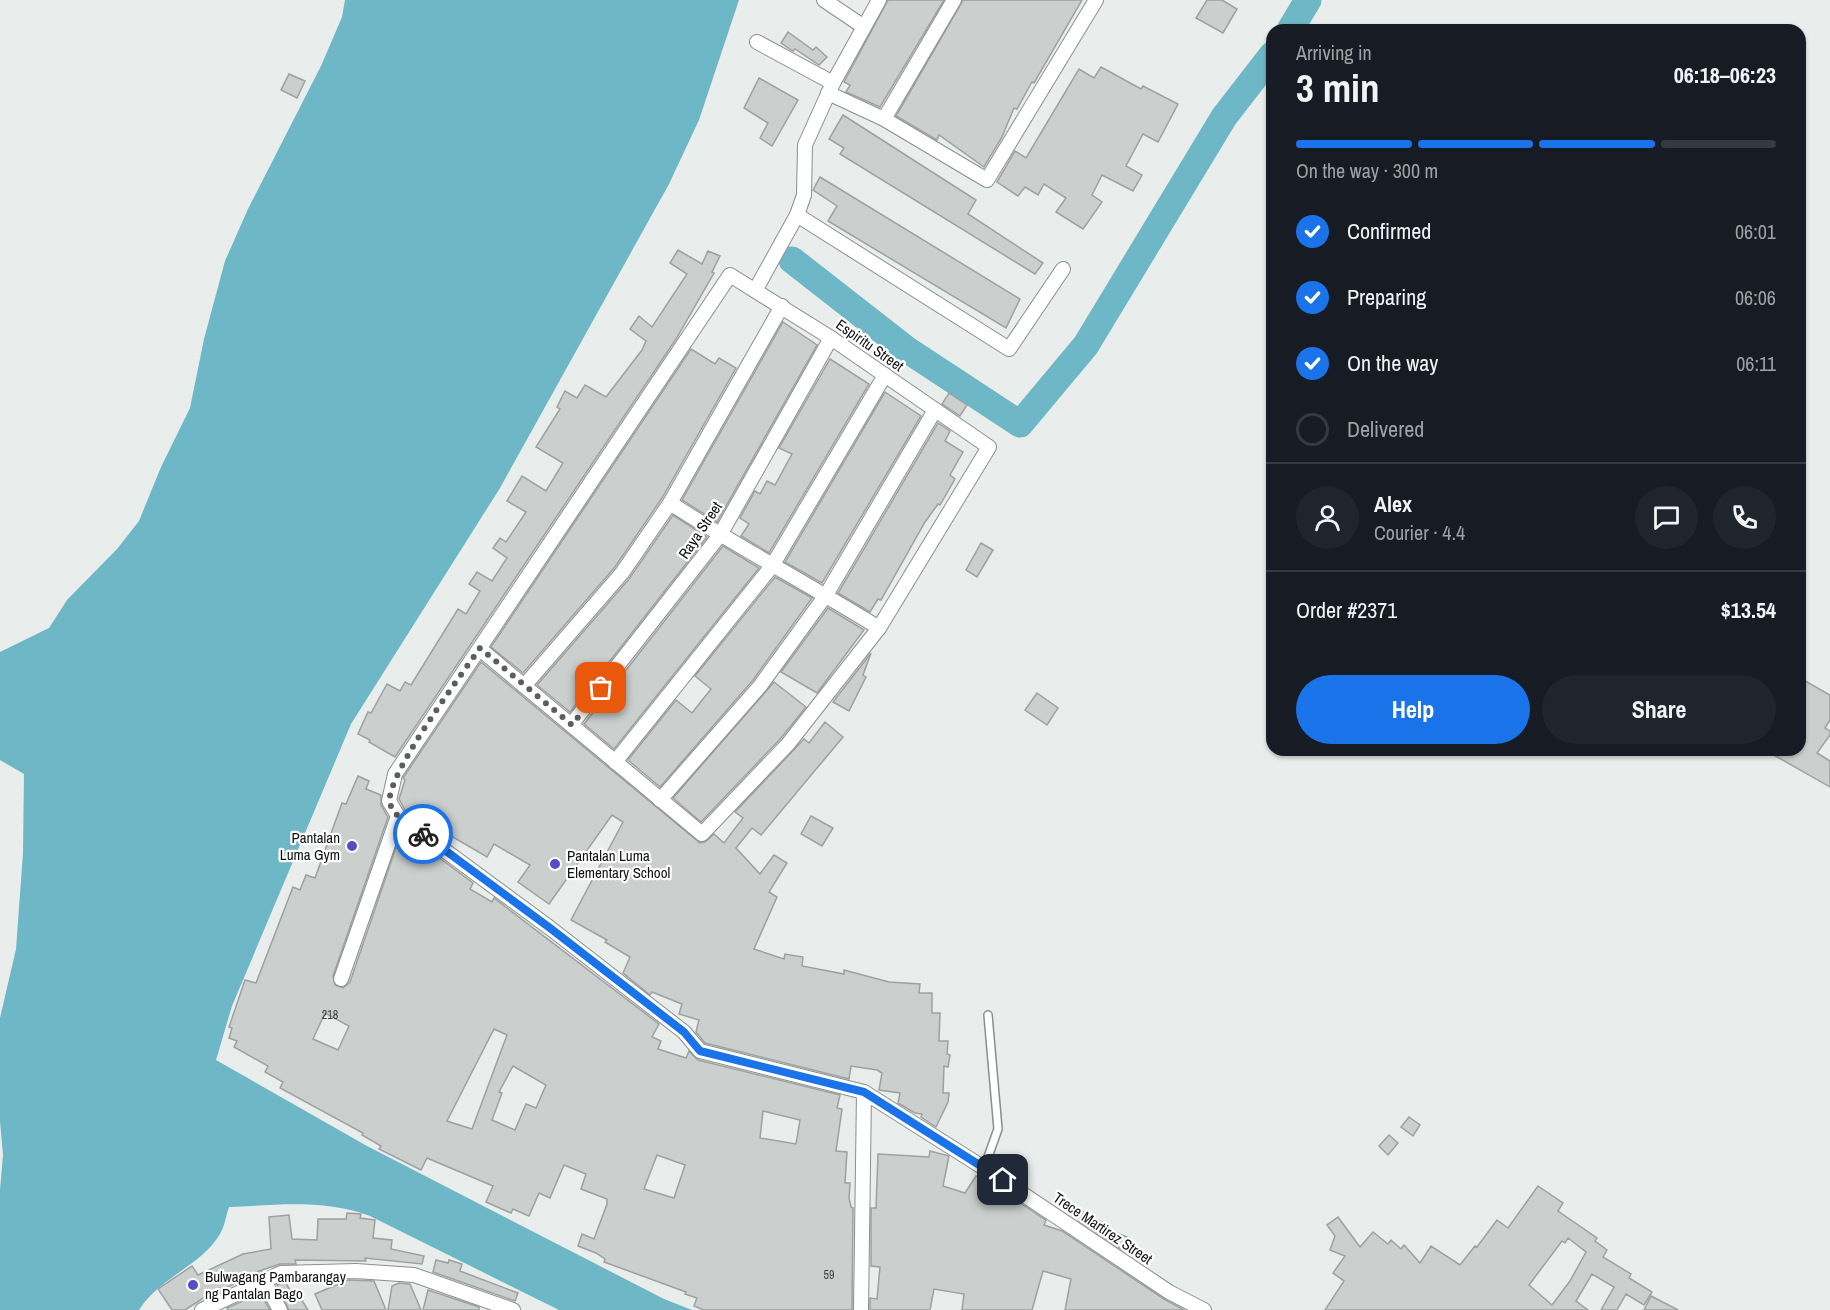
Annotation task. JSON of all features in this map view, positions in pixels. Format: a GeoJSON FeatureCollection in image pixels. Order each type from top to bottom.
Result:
{"type":"FeatureCollection","features":[{"type":"Feature","properties":{"kind":"street"},"geometry":{"type":"LineString","coordinates":[[824,0],[864,27]]}},
{"type":"Feature","properties":{"kind":"street"},"geometry":{"type":"LineString","coordinates":[[759,285],[794,221],[804,195],[805,145],[830,88],[879,0]]}},
{"type":"Feature","properties":{"kind":"street"},"geometry":{"type":"LineString","coordinates":[[884,119],[954,0]]}},
{"type":"Feature","properties":{"kind":"street"},"geometry":{"type":"LineString","coordinates":[[757,42],[830,88],[987,180],[1096,0]]}},
{"type":"Feature","properties":{"kind":"street"},"geometry":{"type":"LineString","coordinates":[[794,221],[1009,349],[1063,269]]}},
{"type":"Feature","properties":{"kind":"street","name":"Espiritu Street"},"geometry":{"type":"LineString","coordinates":[[480,648],[730,274],[759,285],[782,306],[989,447],[879,628]]}},
{"type":"Feature","properties":{"kind":"street"},"geometry":{"type":"LineString","coordinates":[[524,687],[622,573],[670,502],[782,306]]}},
{"type":"Feature","properties":{"kind":"street","name":"Raya Street"},"geometry":{"type":"LineString","coordinates":[[572,725],[720,535],[831,338]]}},
{"type":"Feature","properties":{"kind":"street"},"geometry":{"type":"LineString","coordinates":[[615,762],[772,566],[885,375]]}},
{"type":"Feature","properties":{"kind":"street"},"geometry":{"type":"LineString","coordinates":[[660,800],[760,686],[826,595],[935,410]]}},
{"type":"Feature","properties":{"kind":"street"},"geometry":{"type":"LineString","coordinates":[[341,979],[399,816],[389,801],[395,774],[480,648],[702,834],[788,744],[879,628],[720,535],[670,502]]}},
{"type":"Feature","properties":{"kind":"street","name":"Trece Martirez Street"},"geometry":{"type":"LineString","coordinates":[[399,816],[559,934],[684,1032],[700,1051],[864,1092],[984,1168],[1169,1292],[1204,1310]]}},
{"type":"Feature","properties":{"kind":"street"},"geometry":{"type":"LineString","coordinates":[[861,1310],[864,1092]]}},
{"type":"Feature","properties":{"kind":"street"},"geometry":{"type":"LineString","coordinates":[[202,1310],[263,1279],[281,1273],[356,1271],[414,1275],[513,1310]]}},
{"type":"Feature","properties":{"kind":"street"},"geometry":{"type":"LineString","coordinates":[[263,1279],[280,1310]]}},
{"type":"Feature","properties":{"kind":"lane"},"geometry":{"type":"LineString","coordinates":[[984,1168],[998,1129],[988,1015]]}},
{"type":"Feature","properties":{"kind":"water"},"geometry":{"type":"Polygon","coordinates":[[[345,0],[739,0],[699,120],[669,184],[500,488],[351,724],[232,1006],[216,1060],[367,1146],[664,1299],[692,1310],[559,1310],[370,1216],[336,1207],[283,1204],[229,1207],[222,1231],[212,1245],[158,1289],[139,1310],[0,1310],[0,1190],[3,1155],[0,1121],[0,1018],[16,949],[23,853],[24,774],[0,760],[0,652],[49,628],[67,600],[117,549],[139,521],[161,467],[190,408],[204,339],[225,261],[248,209],[321,66],[342,17],[345,0]]]}},
{"type":"Feature","properties":{"kind":"building"},"geometry":{"type":"Polygon","coordinates":[[[888,0],[944,0],[880,107],[846,92],[850,85],[844,82],[888,0]]]}},
{"type":"Feature","properties":{"kind":"building"},"geometry":{"type":"Polygon","coordinates":[[[963,0],[1082,0],[1034,83],[1032,82],[1017,109],[1014,108],[1002,137],[984,167],[939,135],[937,140],[896,116],[963,0]]]}},
{"type":"Feature","properties":{"kind":"building"},"geometry":{"type":"Polygon","coordinates":[[[1207,0],[1222,0],[1237,9],[1223,33],[1196,18],[1207,0]]]}},
{"type":"Feature","properties":{"kind":"building"},"geometry":{"type":"Polygon","coordinates":[[[788,32],[813,50],[816,47],[827,57],[819,65],[795,49],[793,51],[781,43],[788,32]]]}},
{"type":"Feature","properties":{"kind":"building"},"geometry":{"type":"Polygon","coordinates":[[[1101,67],[1141,89],[1143,86],[1178,104],[1158,142],[1143,134],[1126,166],[1142,175],[1133,191],[1102,175],[1092,195],[1102,202],[1083,229],[1056,212],[1066,198],[1044,184],[1038,195],[1025,187],[1018,196],[997,182],[1015,151],[1026,158],[1079,69],[1094,78],[1101,67]]]}},
{"type":"Feature","properties":{"kind":"building"},"geometry":{"type":"Polygon","coordinates":[[[289,74],[305,81],[297,98],[281,90],[289,74]]]}},
{"type":"Feature","properties":{"kind":"building"},"geometry":{"type":"Polygon","coordinates":[[[759,78],[798,100],[772,146],[760,138],[768,123],[744,108],[759,78]]]}},
{"type":"Feature","properties":{"kind":"building"},"geometry":{"type":"Polygon","coordinates":[[[843,115],[976,200],[968,214],[1043,263],[1035,274],[840,154],[844,148],[829,139],[843,115]]]}},
{"type":"Feature","properties":{"kind":"building"},"geometry":{"type":"Polygon","coordinates":[[[820,177],[1020,299],[1006,328],[828,221],[837,206],[813,190],[820,177]]]}},
{"type":"Feature","properties":{"kind":"building"},"geometry":{"type":"Polygon","coordinates":[[[678,250],[702,264],[708,251],[720,256],[712,272],[714,273],[676,339],[395,757],[369,742],[370,740],[358,734],[368,712],[371,713],[387,684],[400,691],[405,682],[411,685],[458,609],[466,614],[480,591],[469,584],[477,572],[492,581],[507,558],[493,548],[500,538],[506,542],[526,512],[507,501],[522,476],[546,491],[563,463],[536,447],[560,409],[557,407],[565,391],[577,398],[585,385],[606,397],[642,350],[646,341],[630,329],[639,316],[652,327],[687,274],[670,263],[678,250]]]}},
{"type":"Feature","properties":{"kind":"building"},"geometry":{"type":"Polygon","coordinates":[[[783,322],[817,345],[717,522],[682,500],[783,322]]]}},
{"type":"Feature","properties":{"kind":"building"},"geometry":{"type":"Polygon","coordinates":[[[691,349],[715,364],[719,358],[736,368],[662,498],[615,567],[523,673],[491,647],[691,349]]]}},
{"type":"Feature","properties":{"kind":"building"},"geometry":{"type":"Polygon","coordinates":[[[830,359],[869,384],[769,553],[741,536],[749,524],[740,518],[755,491],[760,494],[767,481],[775,485],[792,454],[779,448],[830,359]]]}},
{"type":"Feature","properties":{"kind":"building"},"geometry":{"type":"Polygon","coordinates":[[[885,392],[921,416],[822,583],[785,562],[885,392]]]}},
{"type":"Feature","properties":{"kind":"building"},"geometry":{"type":"Polygon","coordinates":[[[949,393],[967,405],[960,416],[942,404],[949,393]]]}},
{"type":"Feature","properties":{"kind":"building"},"geometry":{"type":"Polygon","coordinates":[[[938,423],[950,431],[945,441],[963,452],[950,475],[955,479],[940,505],[938,504],[925,522],[881,600],[878,599],[870,612],[838,593],[938,423]]]}},
{"type":"Feature","properties":{"kind":"building"},"geometry":{"type":"Polygon","coordinates":[[[673,515],[707,537],[570,712],[537,685],[629,579],[673,515]]]}},
{"type":"Feature","properties":{"kind":"building"},"geometry":{"type":"Polygon","coordinates":[[[981,543],[993,550],[977,577],[966,570],[981,543]]]}},
{"type":"Feature","properties":{"kind":"building"},"geometry":{"type":"Polygon","coordinates":[[[723,546],[759,568],[614,749],[584,724],[723,546]]]}},
{"type":"Feature","properties":{"kind":"building"},"geometry":{"type":"Polygon","coordinates":[[[775,577],[812,598],[753,680],[660,787],[628,760],[676,700],[692,713],[711,689],[695,676],[775,577]]]}},
{"type":"Feature","properties":{"kind":"building"},"geometry":{"type":"Polygon","coordinates":[[[828,608],[864,630],[817,693],[781,672],[828,608]]]}},
{"type":"Feature","properties":{"kind":"building"},"geometry":{"type":"Polygon","coordinates":[[[871,653],[863,675],[866,677],[849,711],[833,702],[871,653]]]}},
{"type":"Feature","properties":{"kind":"building"},"geometry":{"type":"Polygon","coordinates":[[[481,662],[700,843],[705,842],[714,834],[724,843],[743,818],[735,812],[804,739],[809,743],[825,722],[843,737],[761,835],[752,828],[736,848],[760,874],[774,855],[787,863],[769,892],[777,897],[754,949],[784,959],[785,954],[803,957],[802,966],[844,974],[844,970],[889,982],[920,984],[919,993],[932,993],[932,1013],[940,1013],[939,1041],[948,1041],[947,1054],[950,1055],[948,1067],[944,1066],[943,1093],[949,1093],[948,1102],[936,1127],[921,1117],[922,1114],[915,1113],[898,1103],[900,1093],[879,1090],[882,1073],[877,1070],[851,1066],[849,1079],[705,1043],[696,1032],[699,1020],[679,1014],[682,1004],[652,992],[650,995],[623,973],[630,957],[605,942],[607,940],[571,920],[623,822],[612,815],[549,904],[518,882],[530,865],[494,844],[487,857],[436,827],[433,831],[405,810],[399,799],[405,780],[403,778],[481,662]]]}},
{"type":"Feature","properties":{"kind":"building"},"geometry":{"type":"Polygon","coordinates":[[[1806,681],[1830,695],[1830,720],[1825,728],[1830,731],[1830,735],[1817,753],[1830,761],[1830,787],[1776,756],[1806,756],[1806,681]]]}},
{"type":"Feature","properties":{"kind":"building"},"geometry":{"type":"Polygon","coordinates":[[[774,682],[806,707],[781,738],[701,822],[673,798],[774,682]]]}},
{"type":"Feature","properties":{"kind":"building"},"geometry":{"type":"Polygon","coordinates":[[[1037,693],[1058,708],[1047,725],[1025,710],[1037,693]]]}},
{"type":"Feature","properties":{"kind":"building"},"geometry":{"type":"Polygon","coordinates":[[[358,776],[369,781],[366,789],[381,795],[381,805],[388,817],[333,976],[335,985],[343,988],[350,982],[402,830],[473,883],[470,889],[492,902],[494,898],[659,1024],[652,1037],[661,1041],[658,1049],[686,1058],[689,1051],[698,1060],[840,1095],[837,1108],[842,1109],[836,1151],[847,1152],[845,1183],[850,1183],[849,1198],[853,1208],[852,1310],[704,1310],[694,1306],[697,1298],[685,1294],[686,1292],[604,1262],[605,1259],[596,1253],[578,1246],[582,1234],[594,1239],[607,1204],[607,1199],[581,1189],[586,1174],[564,1165],[550,1198],[539,1193],[529,1216],[513,1209],[511,1213],[486,1202],[493,1186],[427,1158],[421,1170],[379,1149],[381,1146],[362,1135],[363,1133],[280,1088],[283,1082],[265,1072],[268,1066],[234,1047],[237,1041],[229,1038],[232,1028],[229,1027],[245,980],[256,983],[293,887],[300,890],[306,875],[315,878],[342,803],[346,804],[358,776]],[[325,1013],[313,1039],[338,1050],[349,1026],[325,1013]],[[494,1029],[447,1121],[472,1129],[507,1035],[494,1029]],[[513,1066],[499,1092],[502,1093],[492,1120],[515,1130],[526,1104],[536,1108],[546,1085],[513,1066]],[[763,1111],[760,1138],[796,1144],[800,1120],[763,1111]],[[657,1155],[644,1189],[674,1198],[685,1165],[657,1155]]]}},
{"type":"Feature","properties":{"kind":"building"},"geometry":{"type":"Polygon","coordinates":[[[811,816],[833,828],[822,846],[801,834],[811,816]]]}},
{"type":"Feature","properties":{"kind":"building"},"geometry":{"type":"Polygon","coordinates":[[[1409,1117],[1420,1125],[1413,1136],[1401,1127],[1409,1117]]]}},
{"type":"Feature","properties":{"kind":"building"},"geometry":{"type":"Polygon","coordinates":[[[1389,1135],[1398,1143],[1388,1155],[1379,1146],[1389,1135]]]}},
{"type":"Feature","properties":{"kind":"building"},"geometry":{"type":"Polygon","coordinates":[[[930,1151],[949,1156],[943,1186],[965,1193],[976,1176],[990,1183],[1046,1220],[1044,1225],[1062,1231],[1184,1310],[1065,1310],[1071,1279],[1043,1271],[1032,1310],[962,1310],[964,1294],[934,1289],[930,1310],[870,1310],[870,1298],[877,1299],[880,1267],[871,1266],[871,1208],[876,1208],[878,1154],[929,1157],[930,1151]]]}},
{"type":"Feature","properties":{"kind":"building"},"geometry":{"type":"Polygon","coordinates":[[[1538,1186],[1563,1203],[1558,1211],[1597,1238],[1595,1241],[1607,1250],[1603,1257],[1631,1274],[1629,1278],[1652,1292],[1644,1305],[1626,1294],[1617,1310],[1601,1310],[1614,1287],[1592,1274],[1576,1301],[1588,1310],[1325,1310],[1344,1281],[1333,1273],[1345,1256],[1330,1250],[1335,1236],[1327,1225],[1338,1217],[1360,1247],[1373,1232],[1388,1244],[1391,1240],[1401,1249],[1404,1245],[1420,1263],[1431,1246],[1460,1265],[1497,1220],[1508,1228],[1538,1186]],[[1568,1238],[1565,1243],[1562,1241],[1529,1285],[1552,1305],[1570,1281],[1586,1252],[1568,1238]]]}},
{"type":"Feature","properties":{"kind":"building"},"geometry":{"type":"Polygon","coordinates":[[[1084,1212],[1102,1222],[1100,1226],[1129,1238],[1124,1251],[1079,1221],[1084,1212]]]}},
{"type":"Feature","properties":{"kind":"building"},"geometry":{"type":"Polygon","coordinates":[[[347,1213],[361,1214],[360,1218],[375,1220],[373,1238],[392,1240],[391,1249],[424,1256],[422,1264],[365,1258],[366,1261],[295,1260],[296,1264],[280,1264],[259,1271],[220,1291],[219,1288],[185,1310],[172,1310],[158,1289],[192,1266],[198,1275],[243,1254],[271,1249],[269,1217],[289,1215],[292,1239],[317,1240],[318,1219],[346,1219],[347,1213]]]}},
{"type":"Feature","properties":{"kind":"building"},"geometry":{"type":"Polygon","coordinates":[[[436,1260],[448,1263],[449,1260],[462,1264],[460,1271],[518,1293],[515,1301],[433,1272],[436,1260]]]}},
{"type":"Feature","properties":{"kind":"building"},"geometry":{"type":"Polygon","coordinates":[[[348,1280],[374,1281],[386,1310],[322,1310],[315,1294],[348,1280]]]}},
{"type":"Feature","properties":{"kind":"building"},"geometry":{"type":"Polygon","coordinates":[[[285,1282],[294,1296],[298,1294],[308,1310],[289,1310],[277,1285],[285,1282]]]}},
{"type":"Feature","properties":{"kind":"building"},"geometry":{"type":"Polygon","coordinates":[[[399,1283],[410,1284],[421,1310],[388,1310],[392,1286],[399,1283]]]}},
{"type":"Feature","properties":{"kind":"building"},"geometry":{"type":"Polygon","coordinates":[[[428,1290],[479,1307],[479,1310],[423,1310],[428,1290]]]}},
{"type":"Feature","properties":{"kind":"building"},"geometry":{"type":"Polygon","coordinates":[[[260,1293],[270,1310],[228,1310],[227,1308],[260,1293]]]}},
{"type":"Feature","properties":{"kind":"building"},"geometry":{"type":"Polygon","coordinates":[[[1651,1296],[1678,1310],[1644,1310],[1651,1296]]]}},
{"type":"Feature","properties":{"kind":"waterway"},"geometry":{"type":"LineString","coordinates":[[1294,24],[1308,0]]}},
{"type":"Feature","properties":{"kind":"waterway"},"geometry":{"type":"LineString","coordinates":[[792,260],[906,349],[1020,424],[1086,345],[1224,117],[1266,63]]}},
{"type":"Feature","properties":{"kind":"way so far"},"geometry":{"type":"LineString","coordinates":[[423,834],[392,809],[389,801],[395,774],[480,648],[572,725],[601,688]]}},
{"type":"Feature","properties":{"kind":"place","name":"Pantalan Luma Gym"},"geometry":{"type":"Point","coordinates":[352,846]}},
{"type":"Feature","properties":{"kind":"place","name":"Pantalan Luma Elementary School"},"geometry":{"type":"Point","coordinates":[555,864]}},
{"type":"Feature","properties":{"kind":"place","name":"Bulwagang Pambarangay ng Pantalan Bago"},"geometry":{"type":"Point","coordinates":[193,1285]}},
{"type":"Feature","properties":{"kind":"route"},"geometry":{"type":"LineString","coordinates":[[423,834],[550,928],[684,1032],[700,1051],[864,1092],[1003,1180]]}}]}
